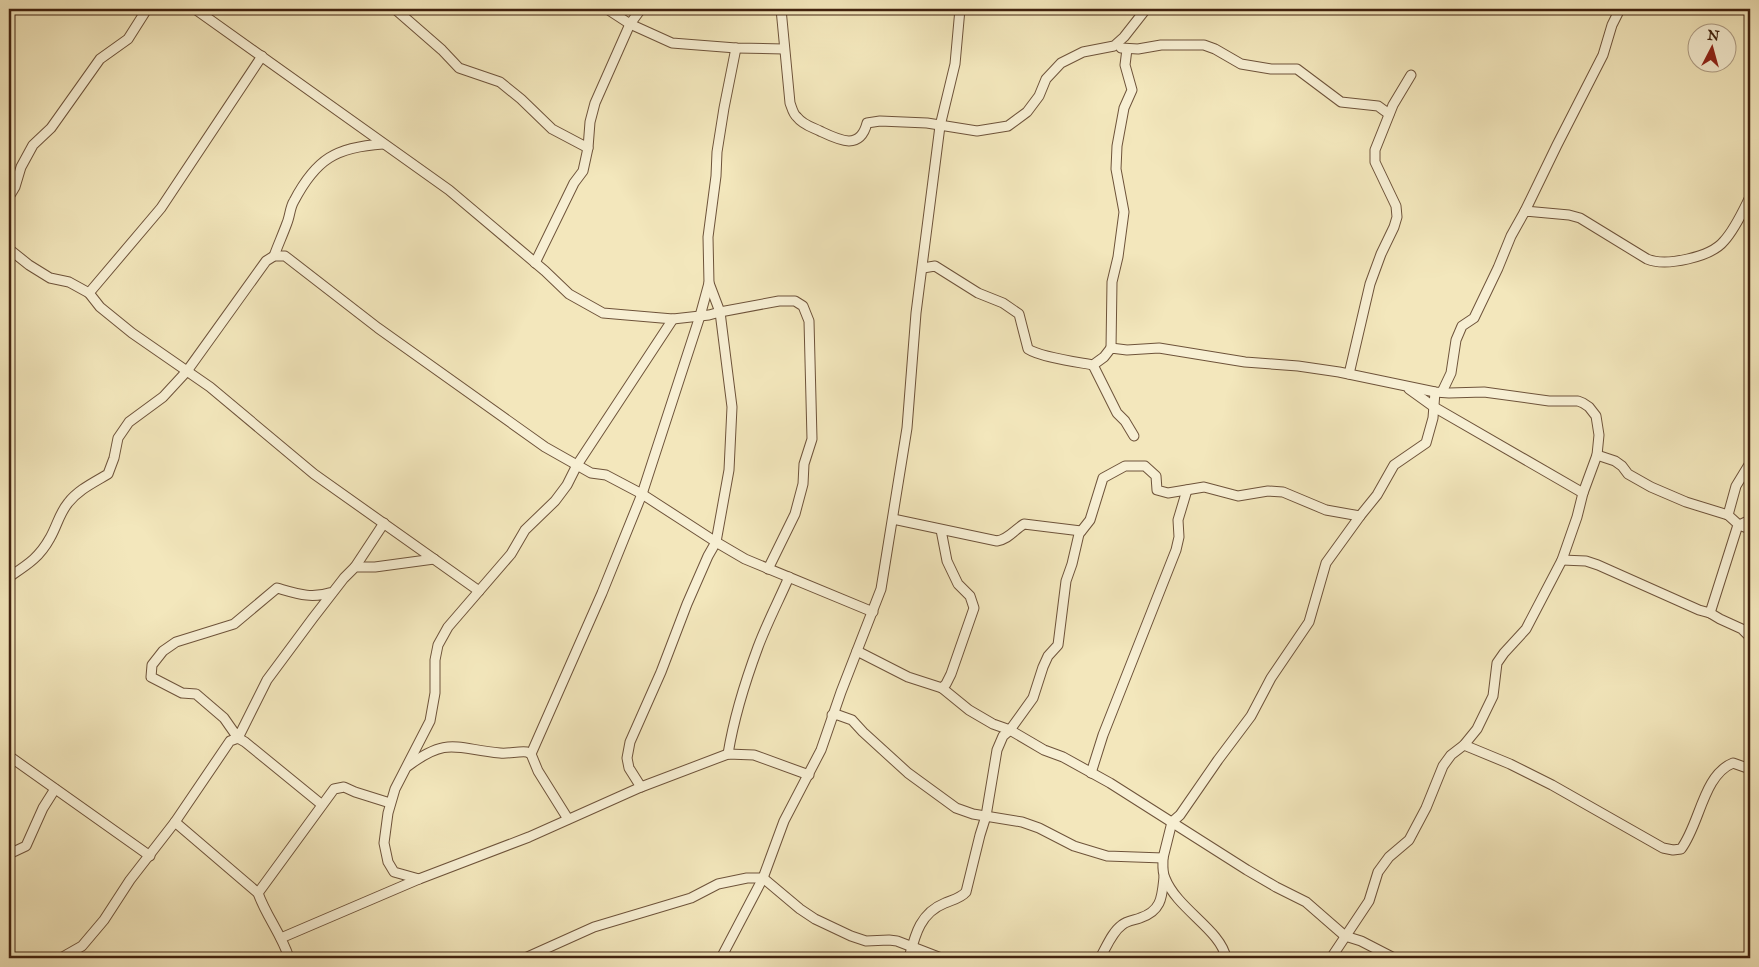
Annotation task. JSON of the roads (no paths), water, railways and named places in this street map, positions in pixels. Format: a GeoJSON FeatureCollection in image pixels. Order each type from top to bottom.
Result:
{"type":"FeatureCollection","features":[{"type":"Feature","properties":{"kind":"street"},"geometry":{"type":"LineString","coordinates":[[9,197],[15,187],[21,167],[33,145],[51,128],[100,59],[128,39],[147,9]]}},
{"type":"Feature","properties":{"kind":"street"},"geometry":{"type":"LineString","coordinates":[[195,9],[449,190],[569,294],[603,313],[673,319],[709,316],[720,312],[779,301],[795,301],[803,306],[809,321],[812,439],[804,464],[803,484],[795,514],[768,569]]}},
{"type":"Feature","properties":{"kind":"street"},"geometry":{"type":"LineString","coordinates":[[395,9],[442,50],[459,68],[500,82],[552,129],[588,148]]}},
{"type":"Feature","properties":{"kind":"street"},"geometry":{"type":"LineString","coordinates":[[607,9],[630,24],[672,43],[736,48],[784,48]]}},
{"type":"Feature","properties":{"kind":"street"},"geometry":{"type":"LineString","coordinates":[[535,263],[574,183],[583,171],[588,148],[590,122],[596,102],[630,24],[641,9]]}},
{"type":"Feature","properties":{"kind":"street"},"geometry":{"type":"LineString","coordinates":[[781,9],[790,103],[795,116],[804,124],[840,141],[855,140],[865,132],[867,123],[880,121],[912,122],[977,131],[1008,126],[1027,112],[1039,96],[1046,79],[1061,63],[1083,52],[1114,46],[1127,49],[1161,45],[1204,45],[1241,64],[1271,69],[1297,69],[1341,102],[1378,106],[1390,114]]}},
{"type":"Feature","properties":{"kind":"street"},"geometry":{"type":"LineString","coordinates":[[721,958],[762,878],[784,821],[821,750],[856,651],[881,590],[907,428],[916,312],[940,126],[955,64],[960,9]]}},
{"type":"Feature","properties":{"kind":"street"},"geometry":{"type":"LineString","coordinates":[[1114,46],[1146,9]]}},
{"type":"Feature","properties":{"kind":"street"},"geometry":{"type":"LineString","coordinates":[[1100,958],[1113,935],[1122,924],[1148,915],[1159,905],[1162,897],[1164,877],[1163,858],[1172,822],[1180,815],[1251,716],[1272,678],[1309,622],[1326,564],[1377,495],[1394,465],[1426,443],[1438,392],[1451,373],[1456,340],[1462,326],[1474,318],[1511,236],[1603,55],[1612,25],[1620,9]]}},
{"type":"Feature","properties":{"kind":"street"},"geometry":{"type":"LineString","coordinates":[[568,819],[538,770],[531,754],[602,593],[642,494],[700,316],[709,283],[708,237],[716,176],[717,152],[736,48]]}},
{"type":"Feature","properties":{"kind":"street"},"geometry":{"type":"LineString","coordinates":[[923,268],[935,266],[978,293],[996,299],[1014,310],[1020,317],[1026,344],[1031,351],[1093,365],[1104,357],[1111,348],[1112,282],[1120,249],[1124,212],[1116,170],[1117,146],[1124,108],[1132,90],[1125,65],[1127,49]]}},
{"type":"Feature","properties":{"kind":"street"},"geometry":{"type":"LineString","coordinates":[[90,293],[161,208],[262,56]]}},
{"type":"Feature","properties":{"kind":"street"},"geometry":{"type":"LineString","coordinates":[[1349,374],[1370,284],[1397,217],[1396,206],[1375,162],[1374,156],[1377,143],[1390,114],[1411,75]]}},
{"type":"Feature","properties":{"kind":"street"},"geometry":{"type":"LineString","coordinates":[[274,256],[288,222],[292,202],[322,162],[336,153],[358,145],[383,144]]}},
{"type":"Feature","properties":{"kind":"street"},"geometry":{"type":"LineString","coordinates":[[1525,211],[1569,215],[1580,218],[1647,259],[1662,263],[1703,254],[1723,243],[1732,232],[1749,202]]}},
{"type":"Feature","properties":{"kind":"street"},"geometry":{"type":"LineString","coordinates":[[9,249],[29,265],[50,278],[69,282],[90,293],[100,307],[132,333],[210,387],[276,440],[314,474],[479,591]]}},
{"type":"Feature","properties":{"kind":"street"},"geometry":{"type":"LineString","coordinates":[[9,577],[36,560],[68,503],[83,488],[108,474],[118,438],[129,422],[163,397],[187,371],[266,261],[274,256],[285,256],[386,333],[545,447],[591,473],[606,475],[642,494],[746,559],[873,612]]}},
{"type":"Feature","properties":{"kind":"street"},"geometry":{"type":"LineString","coordinates":[[641,787],[630,768],[627,758],[630,742],[661,672],[687,604],[716,542],[729,470],[732,407],[720,312],[709,283]]}},
{"type":"Feature","properties":{"kind":"street"},"geometry":{"type":"LineString","coordinates":[[419,879],[394,872],[388,862],[384,843],[390,803],[430,721],[435,693],[435,660],[438,645],[448,627],[511,554],[525,530],[555,501],[567,485],[577,465],[673,319]]}},
{"type":"Feature","properties":{"kind":"street"},"geometry":{"type":"LineString","coordinates":[[1111,348],[1172,350],[1244,362],[1298,366],[1438,392],[1484,392],[1549,400],[1578,401],[1589,407],[1596,416],[1599,435],[1597,455],[1582,493],[1577,517],[1562,560],[1526,629],[1497,663],[1493,696],[1477,729],[1464,745],[1451,755],[1443,766],[1426,808],[1409,840],[1394,852],[1378,872],[1369,902],[1331,958]]}},
{"type":"Feature","properties":{"kind":"street"},"geometry":{"type":"LineString","coordinates":[[1093,365],[1117,413],[1125,421],[1134,436]]}},
{"type":"Feature","properties":{"kind":"street"},"geometry":{"type":"LineString","coordinates":[[1405,386],[1434,407],[1582,493]]}},
{"type":"Feature","properties":{"kind":"street"},"geometry":{"type":"LineString","coordinates":[[1597,455],[1615,461],[1629,476],[1660,491],[1693,504],[1728,514],[1739,525],[1750,529]]}},
{"type":"Feature","properties":{"kind":"street"},"geometry":{"type":"LineString","coordinates":[[1728,514],[1736,486],[1750,463]]}},
{"type":"Feature","properties":{"kind":"street"},"geometry":{"type":"LineString","coordinates":[[910,958],[917,929],[932,911],[937,906],[966,892],[986,816],[997,750],[1003,736],[1010,730],[1033,698],[1048,656],[1058,646],[1066,581],[1079,534],[1090,520],[1103,478],[1125,466],[1145,466],[1156,476],[1158,490],[1161,492],[1204,487],[1238,496],[1268,491],[1283,492],[1326,510],[1360,516]]}},
{"type":"Feature","properties":{"kind":"street"},"geometry":{"type":"LineString","coordinates":[[1091,773],[1103,735],[1176,550],[1179,537],[1178,520],[1186,490]]}},
{"type":"Feature","properties":{"kind":"street"},"geometry":{"type":"LineString","coordinates":[[893,519],[997,541],[1004,540],[1024,524],[1081,531]]}},
{"type":"Feature","properties":{"kind":"street"},"geometry":{"type":"LineString","coordinates":[[1710,613],[1725,570],[1734,536],[1739,525],[1750,520]]}},
{"type":"Feature","properties":{"kind":"street"},"geometry":{"type":"LineString","coordinates":[[61,958],[82,946],[104,920],[130,880],[175,822],[230,741],[238,738],[267,680],[333,592],[355,567],[384,523]]}},
{"type":"Feature","properties":{"kind":"street"},"geometry":{"type":"LineString","coordinates":[[941,530],[947,561],[958,584],[970,596],[974,608],[951,674],[942,688]]}},
{"type":"Feature","properties":{"kind":"street"},"geometry":{"type":"LineString","coordinates":[[355,567],[375,568],[404,562],[434,559]]}},
{"type":"Feature","properties":{"kind":"street"},"geometry":{"type":"LineString","coordinates":[[1562,560],[1586,561],[1598,565],[1710,613],[1720,620],[1742,629],[1750,637]]}},
{"type":"Feature","properties":{"kind":"street"},"geometry":{"type":"LineString","coordinates":[[728,754],[734,719],[758,646],[789,577]]}},
{"type":"Feature","properties":{"kind":"street"},"geometry":{"type":"LineString","coordinates":[[321,804],[238,738],[224,718],[196,694],[182,693],[151,677],[152,666],[176,642],[234,624],[277,588],[302,595],[320,596],[333,592]]}},
{"type":"Feature","properties":{"kind":"street"},"geometry":{"type":"LineString","coordinates":[[856,651],[908,677],[942,688],[993,724],[1010,730],[1044,750],[1110,783],[1254,874],[1306,902],[1345,936],[1361,941],[1394,958]]}},
{"type":"Feature","properties":{"kind":"street"},"geometry":{"type":"LineString","coordinates":[[832,715],[852,720],[908,774],[956,808],[973,814],[1022,822],[1039,828],[1074,846],[1107,856],[1163,858]]}},
{"type":"Feature","properties":{"kind":"street"},"geometry":{"type":"LineString","coordinates":[[1464,745],[1510,764],[1552,785],[1663,848],[1673,850],[1681,849],[1689,838],[1711,783],[1724,767],[1733,763],[1750,769]]}},
{"type":"Feature","properties":{"kind":"street"},"geometry":{"type":"LineString","coordinates":[[406,768],[426,754],[445,746],[502,753],[524,752],[531,754]]}},
{"type":"Feature","properties":{"kind":"street"},"geometry":{"type":"LineString","coordinates":[[281,938],[419,879],[529,837],[641,787],[728,754],[754,755],[808,775]]}},
{"type":"Feature","properties":{"kind":"street"},"geometry":{"type":"LineString","coordinates":[[9,756],[150,856]]}},
{"type":"Feature","properties":{"kind":"street"},"geometry":{"type":"LineString","coordinates":[[258,894],[321,804],[334,789],[344,787],[390,803]]}},
{"type":"Feature","properties":{"kind":"street"},"geometry":{"type":"LineString","coordinates":[[9,854],[26,846],[43,808],[56,789]]}},
{"type":"Feature","properties":{"kind":"street"},"geometry":{"type":"LineString","coordinates":[[175,822],[258,894],[266,914],[281,938],[289,958]]}},
{"type":"Feature","properties":{"kind":"street"},"geometry":{"type":"LineString","coordinates":[[1164,877],[1181,904],[1217,938],[1226,958]]}},
{"type":"Feature","properties":{"kind":"street"},"geometry":{"type":"LineString","coordinates":[[525,958],[594,927],[691,898],[718,884],[747,878],[762,878],[800,909],[851,936],[866,941],[889,940],[940,958]]}}]}
